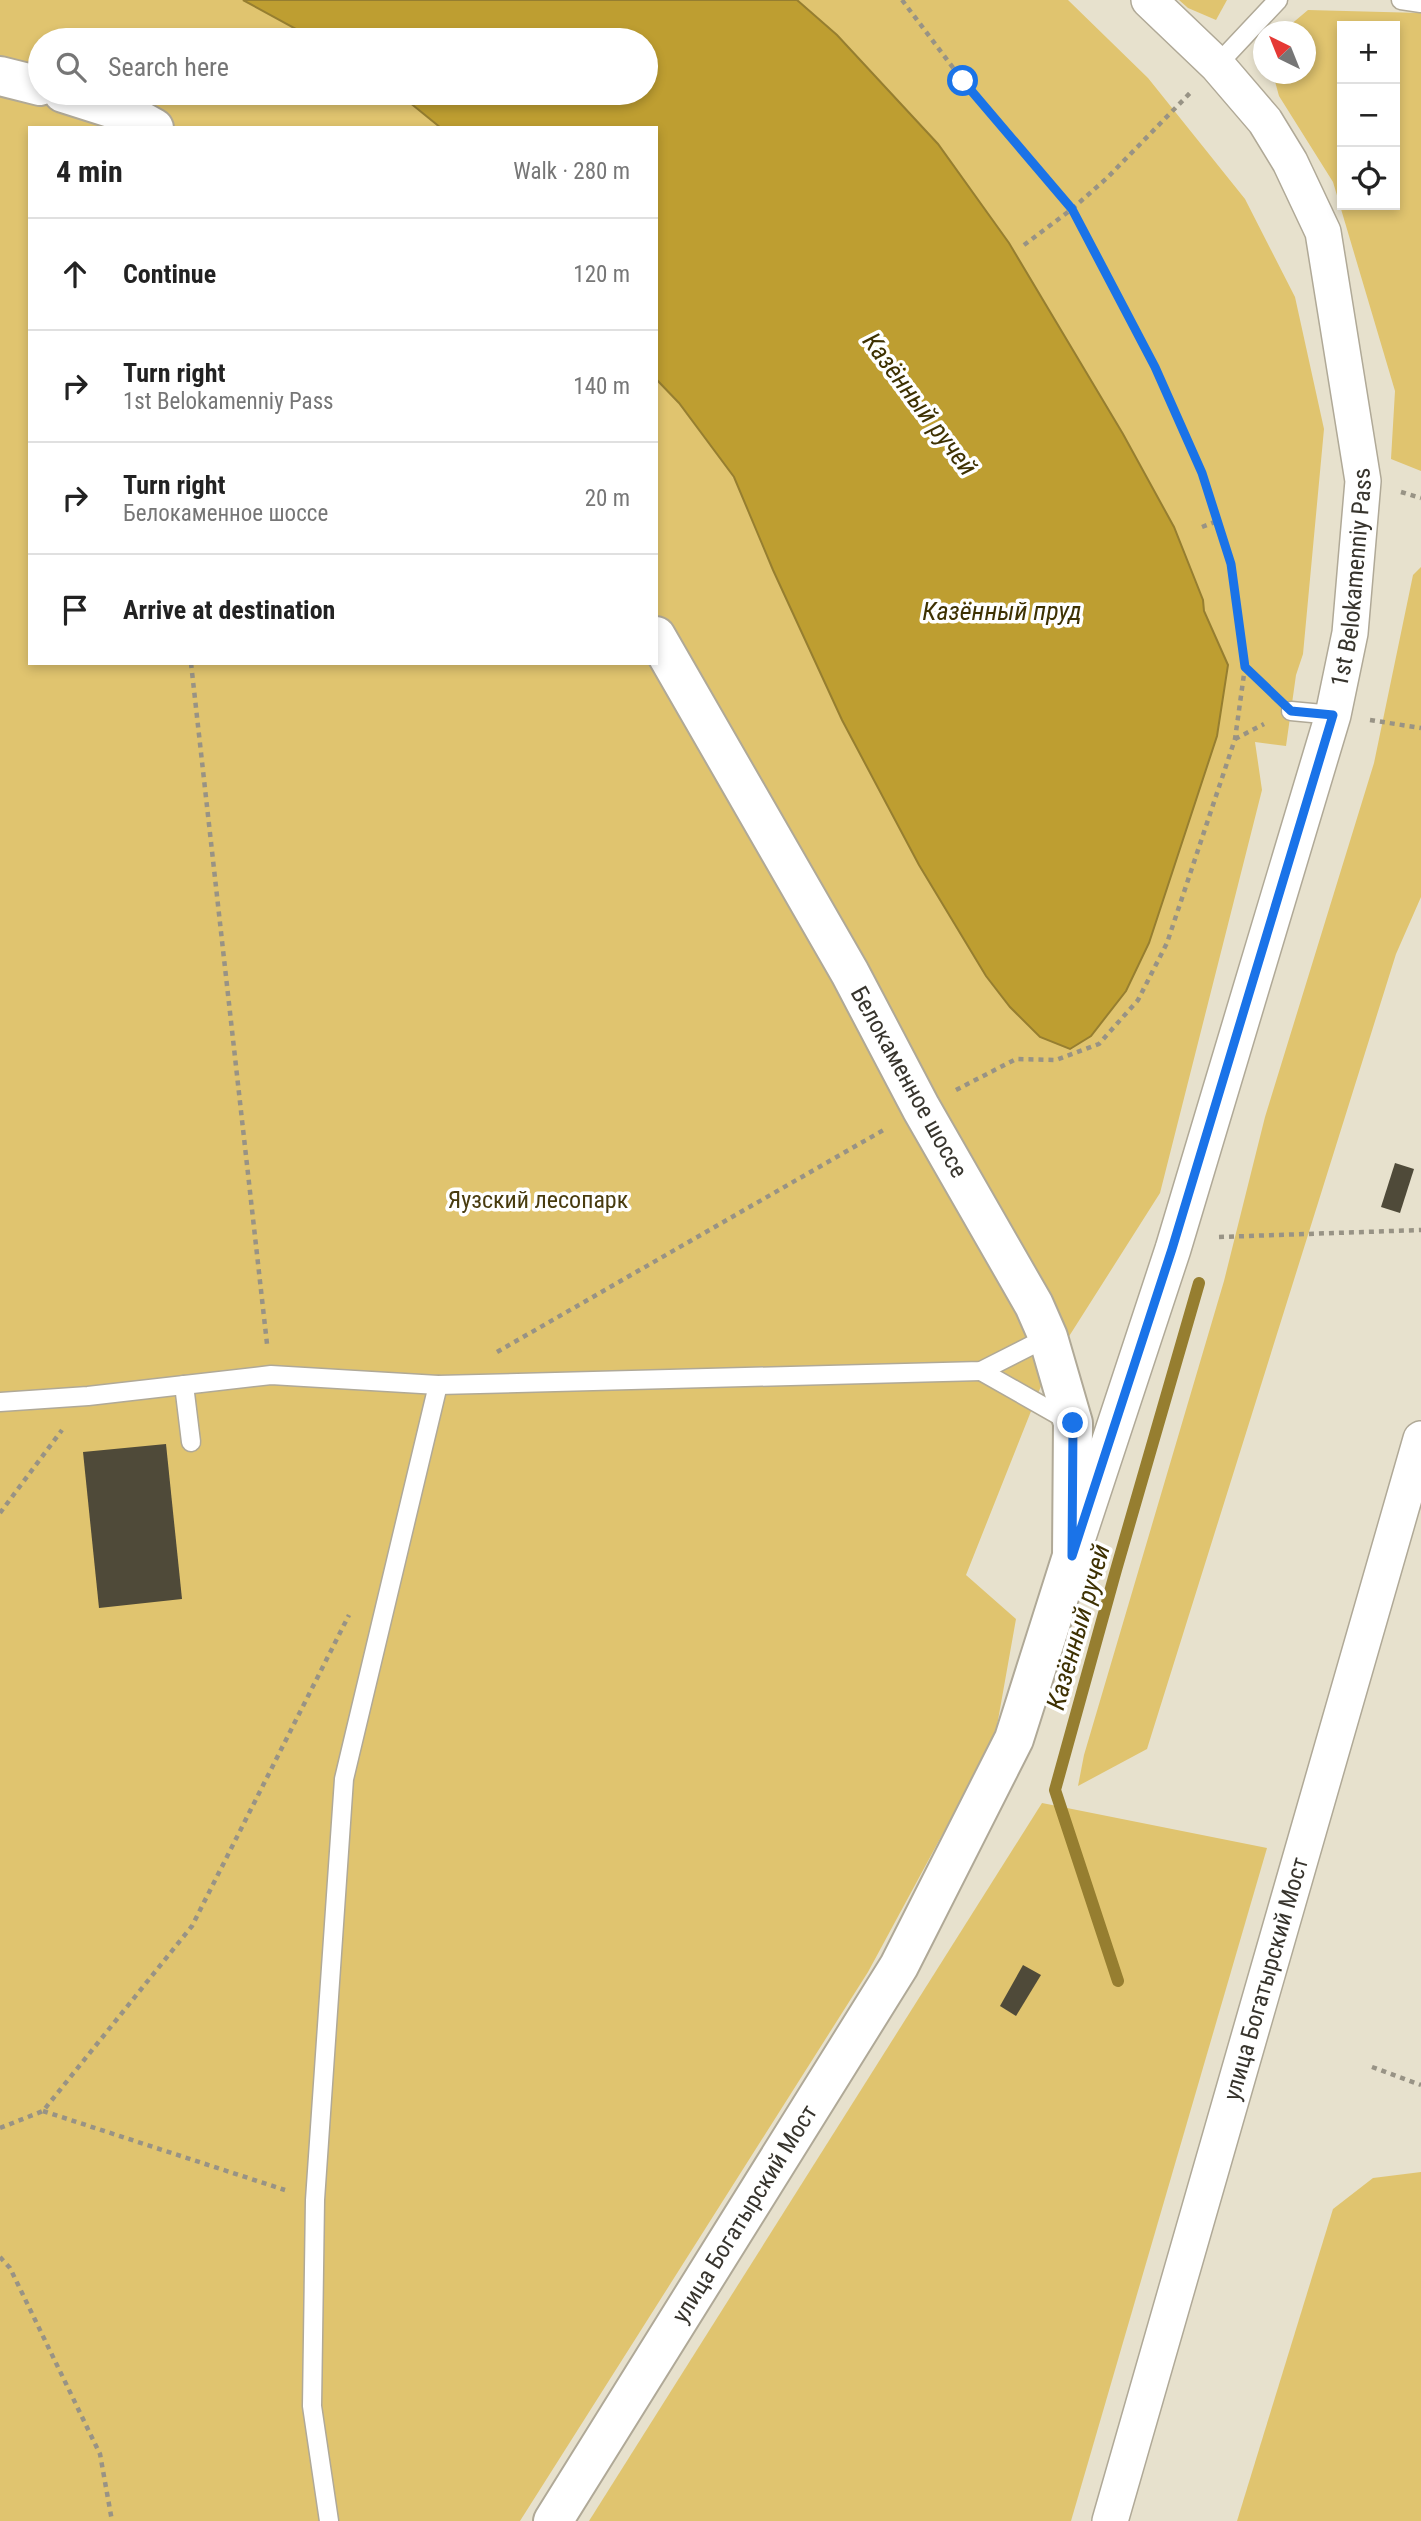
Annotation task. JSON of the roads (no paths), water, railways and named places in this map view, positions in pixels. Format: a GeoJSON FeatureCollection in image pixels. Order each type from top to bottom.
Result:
{"type":"FeatureCollection","features":[{"type":"Feature","properties":{"kind":"street","name":"1st Belokamenniy Pass"},"geometry":{"type":"LineString","coordinates":[[1072,1556],[1176,1238],[1333,715],[1350,633],[1363,481],[1323,232],[1290,162],[1265,121],[1217,65],[1149,0]]}},
{"type":"Feature","properties":{"kind":"street"},"geometry":{"type":"LineString","coordinates":[[0,76],[28,83]]}},
{"type":"Feature","properties":{"kind":"street"},"geometry":{"type":"LineString","coordinates":[[101,105],[129,114],[151,126]]}},
{"type":"Feature","properties":{"kind":"street","name":"Белокаменное шоссе"},"geometry":{"type":"LineString","coordinates":[[658,639],[850,972],[921,1108],[1034,1305],[1048,1337],[1073,1423],[1072,1556]]}},
{"type":"Feature","properties":{"kind":"street","name":"улица Богатырский Мост"},"geometry":{"type":"LineString","coordinates":[[1110,2521],[1421,1439]]}},
{"type":"Feature","properties":{"kind":"street","name":"улица Богатырский Мост"},"geometry":{"type":"LineString","coordinates":[[553,2521],[900,1966],[1014,1739],[1072,1556]]}},
{"type":"Feature","properties":{"kind":"lane"},"geometry":{"type":"LineString","coordinates":[[1217,65],[1278,0]]}},
{"type":"Feature","properties":{"kind":"lane"},"geometry":{"type":"LineString","coordinates":[[1401,0],[1421,3]]}},
{"type":"Feature","properties":{"kind":"lane"},"geometry":{"type":"LineString","coordinates":[[1291,711],[1333,715]]}},
{"type":"Feature","properties":{"kind":"lane"},"geometry":{"type":"LineString","coordinates":[[0,1402],[88,1396],[271,1375],[438,1385],[981,1371],[1048,1337]]}},
{"type":"Feature","properties":{"kind":"lane"},"geometry":{"type":"LineString","coordinates":[[981,1371],[1073,1423]]}},
{"type":"Feature","properties":{"kind":"lane"},"geometry":{"type":"LineString","coordinates":[[184,1385],[191,1441]]}},
{"type":"Feature","properties":{"kind":"lane"},"geometry":{"type":"LineString","coordinates":[[329,2521],[312,2406],[316,2200],[344,1779],[438,1385]]}},
{"type":"Feature","properties":{"kind":"water","name":"Казённый пруд"},"geometry":{"type":"Polygon","coordinates":[[[243,0],[797,0],[837,35],[938,144],[1009,243],[1123,434],[1174,527],[1203,600],[1204,611],[1228,665],[1217,736],[1149,943],[1126,991],[1091,1036],[1070,1049],[1040,1037],[1010,1007],[986,976],[919,865],[842,720],[773,570],[734,477],[679,403],[658,381],[658,126],[439,126],[413,105],[658,105],[658,28],[294,28],[243,0]]]}},
{"type":"Feature","properties":{"kind":"waterway","name":"Казённый ручей"},"geometry":{"type":"LineString","coordinates":[[1118,1981],[1055,1790],[1199,1283]]}},
{"type":"Feature","properties":{"kind":"park label","name":"Яузский лесопарк"},"geometry":{"type":"Point","coordinates":[538,1200]}}]}
